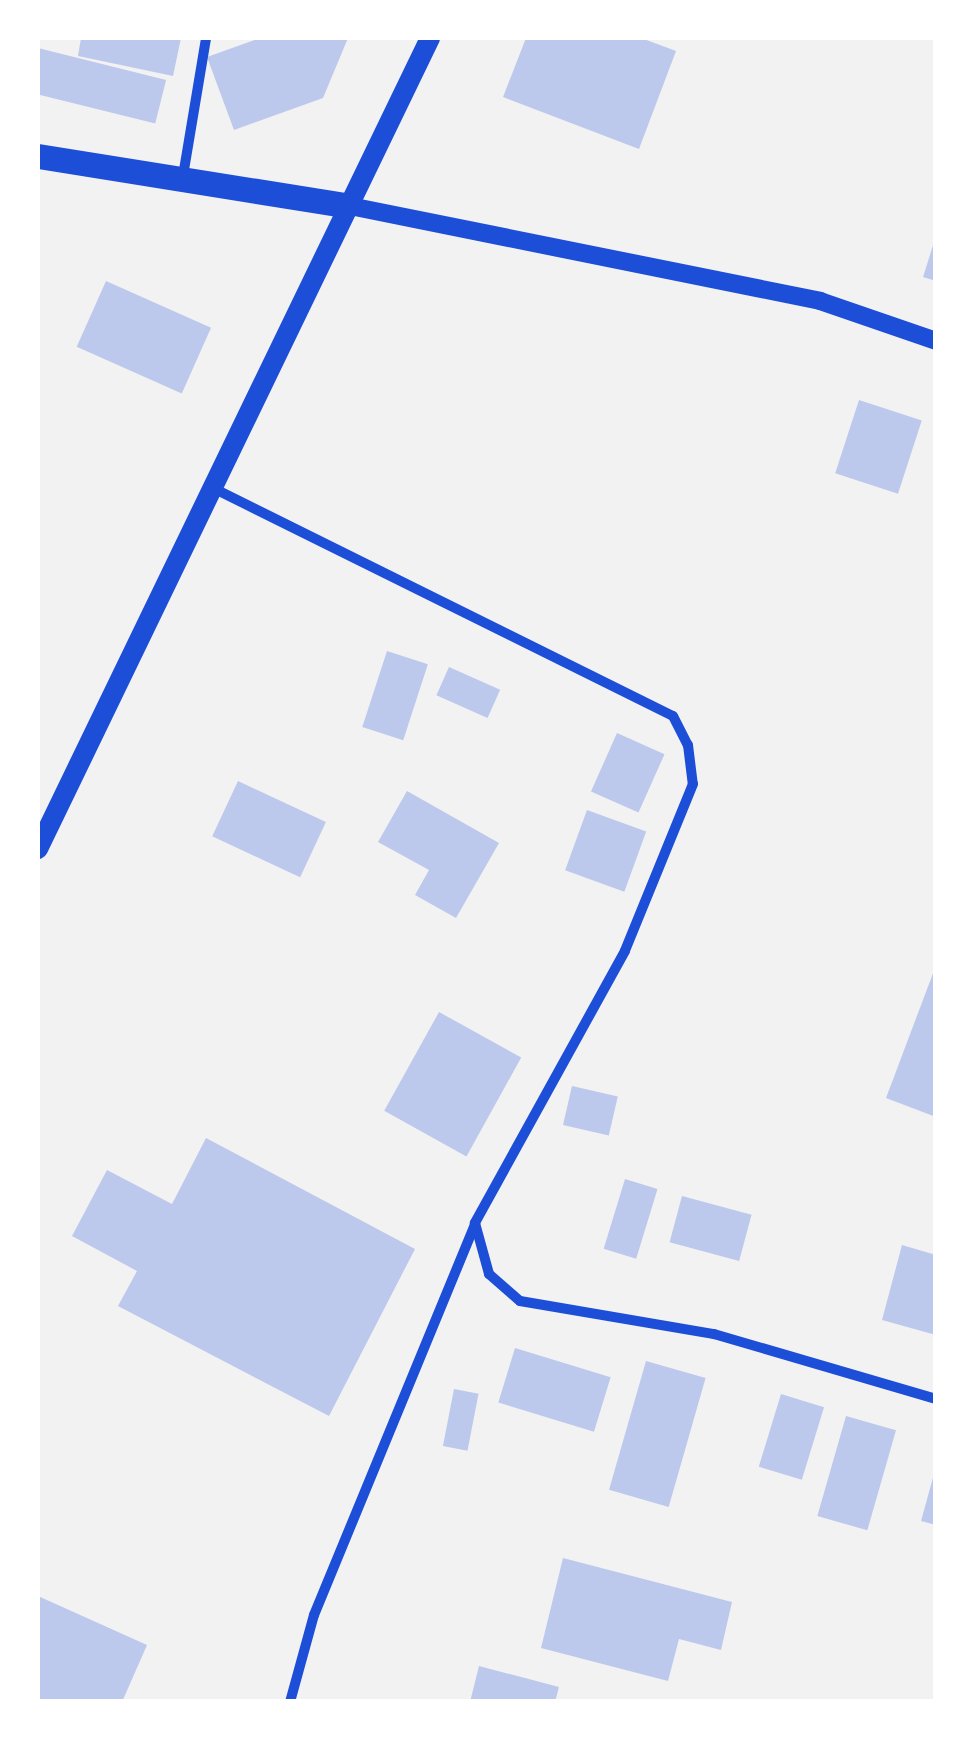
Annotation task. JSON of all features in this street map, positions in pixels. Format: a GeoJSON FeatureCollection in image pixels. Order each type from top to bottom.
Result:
{"type":"FeatureCollection","features":[{"type":"Feature","properties":{"kind":"main road"},"geometry":{"type":"LineString","coordinates":[[38,849],[345,205],[430,38]]}},
{"type":"Feature","properties":{"kind":"main road"},"geometry":{"type":"LineString","coordinates":[[38,156],[183,176],[345,205]]}},
{"type":"Feature","properties":{"kind":"street"},"geometry":{"type":"LineString","coordinates":[[183,176],[206,38]]}},
{"type":"Feature","properties":{"kind":"street"},"geometry":{"type":"LineString","coordinates":[[345,205],[820,301],[936,341]]}},
{"type":"Feature","properties":{"kind":"street"},"geometry":{"type":"LineString","coordinates":[[212,488],[673,716],[688,745],[694,784],[626,951],[476,1223],[314,1615],[290,1702]]}},
{"type":"Feature","properties":{"kind":"street"},"geometry":{"type":"LineString","coordinates":[[476,1223],[489,1274],[520,1301],[714,1334],[936,1398]]}},
{"type":"Feature","properties":{"kind":"building"},"geometry":{"type":"Polygon","coordinates":[[[81,38],[181,38],[173,76],[78,56],[81,38]]]}},
{"type":"Feature","properties":{"kind":"building"},"geometry":{"type":"Polygon","coordinates":[[[260,38],[348,38],[323,98],[234,130],[207,57],[260,38]]]}},
{"type":"Feature","properties":{"kind":"building"},"geometry":{"type":"Polygon","coordinates":[[[526,38],[641,38],[676,51],[639,149],[503,97],[526,38]]]}},
{"type":"Feature","properties":{"kind":"building"},"geometry":{"type":"Polygon","coordinates":[[[38,48],[166,80],[155,124],[38,94],[38,48]]]}},
{"type":"Feature","properties":{"kind":"building"},"geometry":{"type":"Polygon","coordinates":[[[936,239],[936,281],[923,277],[936,239]]]}},
{"type":"Feature","properties":{"kind":"building"},"geometry":{"type":"Polygon","coordinates":[[[106,281],[211,328],[182,394],[77,347],[106,281]]]}},
{"type":"Feature","properties":{"kind":"building"},"geometry":{"type":"Polygon","coordinates":[[[859,400],[922,420],[898,494],[835,473],[859,400]]]}},
{"type":"Feature","properties":{"kind":"building"},"geometry":{"type":"Polygon","coordinates":[[[387,651],[428,664],[403,740],[362,727],[387,651]]]}},
{"type":"Feature","properties":{"kind":"building"},"geometry":{"type":"Polygon","coordinates":[[[449,667],[500,690],[488,718],[436,695],[449,667]]]}},
{"type":"Feature","properties":{"kind":"building"},"geometry":{"type":"Polygon","coordinates":[[[617,733],[665,754],[638,813],[591,791],[617,733]]]}},
{"type":"Feature","properties":{"kind":"building"},"geometry":{"type":"Polygon","coordinates":[[[238,781],[326,822],[300,877],[212,836],[238,781]]]}},
{"type":"Feature","properties":{"kind":"building"},"geometry":{"type":"Polygon","coordinates":[[[407,791],[499,843],[456,918],[415,895],[429,870],[378,842],[407,791]]]}},
{"type":"Feature","properties":{"kind":"building"},"geometry":{"type":"Polygon","coordinates":[[[587,810],[646,832],[624,892],[565,870],[587,810]]]}},
{"type":"Feature","properties":{"kind":"building"},"geometry":{"type":"Polygon","coordinates":[[[936,968],[936,1117],[886,1098],[936,968]]]}},
{"type":"Feature","properties":{"kind":"building"},"geometry":{"type":"Polygon","coordinates":[[[439,1012],[521,1058],[466,1156],[384,1111],[439,1012]]]}},
{"type":"Feature","properties":{"kind":"building"},"geometry":{"type":"Polygon","coordinates":[[[572,1086],[618,1097],[609,1136],[563,1125],[572,1086]]]}},
{"type":"Feature","properties":{"kind":"building"},"geometry":{"type":"Polygon","coordinates":[[[206,1138],[415,1249],[329,1416],[118,1306],[137,1271],[72,1236],[107,1170],[172,1204],[206,1138]]]}},
{"type":"Feature","properties":{"kind":"building"},"geometry":{"type":"Polygon","coordinates":[[[625,1179],[658,1189],[636,1259],[604,1249],[625,1179]]]}},
{"type":"Feature","properties":{"kind":"building"},"geometry":{"type":"Polygon","coordinates":[[[682,1196],[752,1215],[739,1261],[670,1242],[682,1196]]]}},
{"type":"Feature","properties":{"kind":"building"},"geometry":{"type":"Polygon","coordinates":[[[902,1245],[936,1255],[936,1335],[882,1320],[902,1245]]]}},
{"type":"Feature","properties":{"kind":"building"},"geometry":{"type":"Polygon","coordinates":[[[515,1348],[611,1377],[594,1432],[498,1403],[515,1348]]]}},
{"type":"Feature","properties":{"kind":"building"},"geometry":{"type":"Polygon","coordinates":[[[646,1361],[706,1378],[669,1507],[609,1490],[646,1361]]]}},
{"type":"Feature","properties":{"kind":"building"},"geometry":{"type":"Polygon","coordinates":[[[454,1389],[479,1394],[467,1451],[443,1446],[454,1389]]]}},
{"type":"Feature","properties":{"kind":"building"},"geometry":{"type":"Polygon","coordinates":[[[781,1394],[824,1407],[802,1480],[759,1467],[781,1394]]]}},
{"type":"Feature","properties":{"kind":"building"},"geometry":{"type":"Polygon","coordinates":[[[846,1416],[896,1430],[867,1530],[817,1516],[846,1416]]]}},
{"type":"Feature","properties":{"kind":"building"},"geometry":{"type":"Polygon","coordinates":[[[936,1474],[936,1525],[921,1521],[936,1474]]]}},
{"type":"Feature","properties":{"kind":"building"},"geometry":{"type":"Polygon","coordinates":[[[563,1558],[732,1602],[721,1650],[679,1639],[668,1681],[541,1648],[563,1558]]]}},
{"type":"Feature","properties":{"kind":"building"},"geometry":{"type":"Polygon","coordinates":[[[38,1596],[147,1645],[122,1702],[38,1702],[38,1596]]]}},
{"type":"Feature","properties":{"kind":"building"},"geometry":{"type":"Polygon","coordinates":[[[479,1666],[559,1687],[555,1702],[470,1702],[479,1666]]]}}]}
